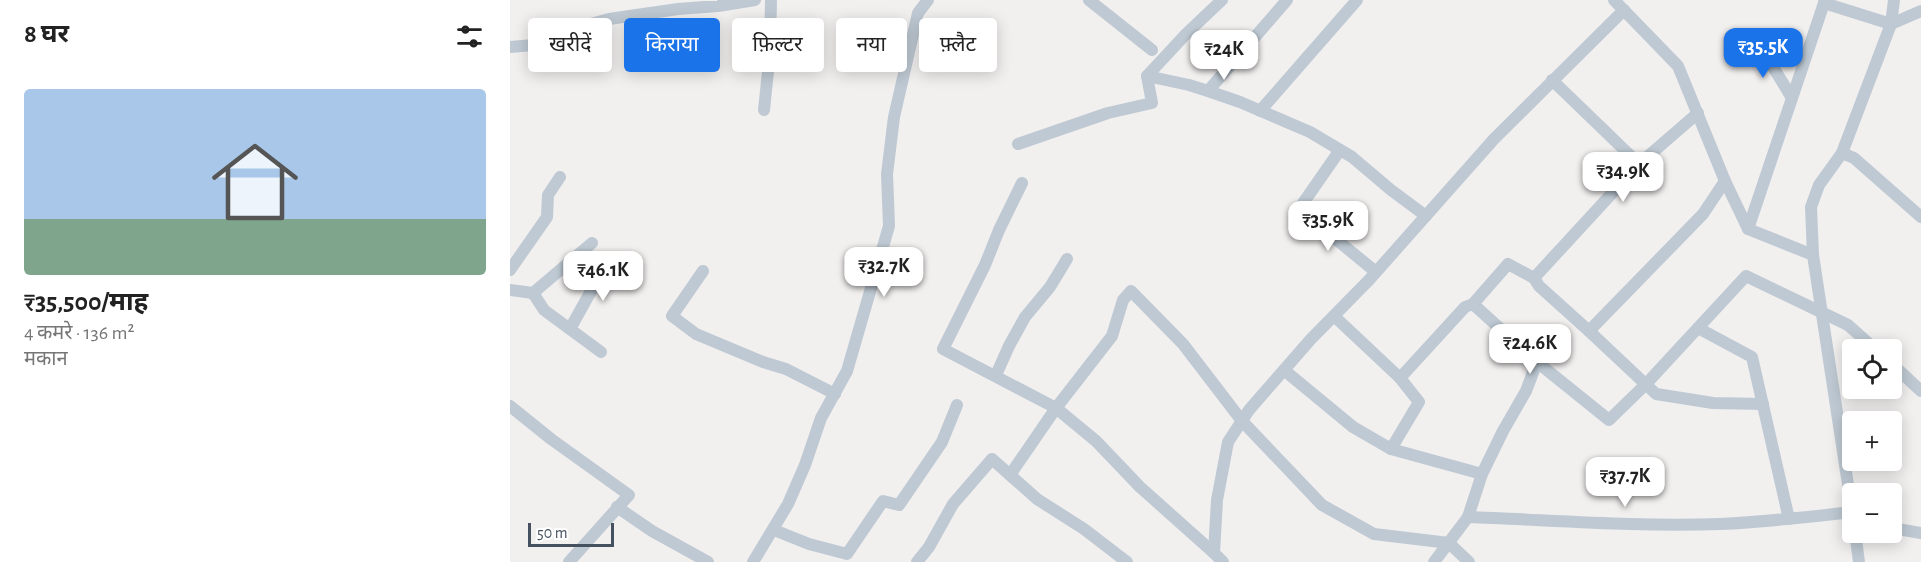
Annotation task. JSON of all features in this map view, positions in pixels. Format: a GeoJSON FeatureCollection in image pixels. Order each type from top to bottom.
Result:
{"type":"FeatureCollection","features":[{"type":"Feature","properties":{"kind":"street"},"geometry":{"type":"LineString","coordinates":[[510,47],[533,45],[569,30],[609,19],[755,0]]}},
{"type":"Feature","properties":{"kind":"street"},"geometry":{"type":"LineString","coordinates":[[765,110],[770,52],[771,0]]}},
{"type":"Feature","properties":{"kind":"street"},"geometry":{"type":"LineString","coordinates":[[753,562],[788,504],[821,418],[847,371],[889,226],[888,174],[894,117],[918,13],[928,0]]}},
{"type":"Feature","properties":{"kind":"street"},"geometry":{"type":"LineString","coordinates":[[1089,0],[1152,50]]}},
{"type":"Feature","properties":{"kind":"street"},"geometry":{"type":"LineString","coordinates":[[1148,76],[1186,34],[1222,0]]}},
{"type":"Feature","properties":{"kind":"street"},"geometry":{"type":"LineString","coordinates":[[1208,91],[1287,0]]}},
{"type":"Feature","properties":{"kind":"street"},"geometry":{"type":"LineString","coordinates":[[1260,111],[1357,0]]}},
{"type":"Feature","properties":{"kind":"street"},"geometry":{"type":"LineString","coordinates":[[1614,0],[1678,66],[1725,182],[1748,230],[1813,255]]}},
{"type":"Feature","properties":{"kind":"street"},"geometry":{"type":"LineString","coordinates":[[1848,483],[1813,255],[1811,207],[1818,185],[1842,153],[1891,24],[1894,0]]}},
{"type":"Feature","properties":{"kind":"street"},"geometry":{"type":"LineString","coordinates":[[1748,230],[1824,2],[1891,24],[1921,11]]}},
{"type":"Feature","properties":{"kind":"street"},"geometry":{"type":"LineString","coordinates":[[1218,557],[1217,500],[1228,442],[1242,420],[1284,370],[1376,272],[1494,139],[1624,10]]}},
{"type":"Feature","properties":{"kind":"street"},"geometry":{"type":"LineString","coordinates":[[1759,44],[1792,98]]}},
{"type":"Feature","properties":{"kind":"street"},"geometry":{"type":"LineString","coordinates":[[1148,76],[1189,84],[1310,132],[1352,157],[1426,216]]}},
{"type":"Feature","properties":{"kind":"street"},"geometry":{"type":"LineString","coordinates":[[1018,144],[1108,113],[1152,103],[1148,76]]}},
{"type":"Feature","properties":{"kind":"street"},"geometry":{"type":"LineString","coordinates":[[1552,80],[1639,164]]}},
{"type":"Feature","properties":{"kind":"street"},"geometry":{"type":"LineString","coordinates":[[1534,278],[1639,164],[1698,113]]}},
{"type":"Feature","properties":{"kind":"street"},"geometry":{"type":"LineString","coordinates":[[1340,150],[1299,209],[1376,272]]}},
{"type":"Feature","properties":{"kind":"street"},"geometry":{"type":"LineString","coordinates":[[1842,153],[1854,158],[1904,204],[1918,208]]}},
{"type":"Feature","properties":{"kind":"street"},"geometry":{"type":"LineString","coordinates":[[510,270],[547,217],[548,195],[560,177]]}},
{"type":"Feature","properties":{"kind":"street"},"geometry":{"type":"LineString","coordinates":[[1589,331],[1703,214],[1725,182]]}},
{"type":"Feature","properties":{"kind":"street"},"geometry":{"type":"LineString","coordinates":[[1022,183],[985,265],[943,349],[1056,408],[1096,441],[1140,488],[1218,557]]}},
{"type":"Feature","properties":{"kind":"street"},"geometry":{"type":"LineString","coordinates":[[510,290],[533,293],[592,243]]}},
{"type":"Feature","properties":{"kind":"street"},"geometry":{"type":"LineString","coordinates":[[996,375],[1025,317],[1050,287],[1067,259]]}},
{"type":"Feature","properties":{"kind":"street"},"geometry":{"type":"LineString","coordinates":[[570,329],[611,260]]}},
{"type":"Feature","properties":{"kind":"street"},"geometry":{"type":"LineString","coordinates":[[1400,378],[1465,307],[1473,304],[1508,264],[1534,278],[1539,286],[1656,394],[1713,403],[1763,404]]}},
{"type":"Feature","properties":{"kind":"street"},"geometry":{"type":"LineString","coordinates":[[703,271],[672,316],[696,334],[762,362],[786,369],[835,394]]}},
{"type":"Feature","properties":{"kind":"street"},"geometry":{"type":"LineString","coordinates":[[1473,304],[1537,362],[1609,420],[1646,384],[1746,276],[1848,325],[1864,339]]}},
{"type":"Feature","properties":{"kind":"street"},"geometry":{"type":"LineString","coordinates":[[1010,475],[1056,408],[1112,336],[1123,300],[1131,291],[1183,344],[1242,420],[1322,505],[1374,534],[1449,543],[1469,562]]}},
{"type":"Feature","properties":{"kind":"street"},"geometry":{"type":"LineString","coordinates":[[533,293],[544,310],[601,352]]}},
{"type":"Feature","properties":{"kind":"street"},"geometry":{"type":"LineString","coordinates":[[1334,316],[1400,378],[1419,402],[1391,449]]}},
{"type":"Feature","properties":{"kind":"street"},"geometry":{"type":"LineString","coordinates":[[1698,328],[1752,357],[1789,519]]}},
{"type":"Feature","properties":{"kind":"street"},"geometry":{"type":"LineString","coordinates":[[1434,562],[1468,517],[1482,474],[1526,391],[1537,362]]}},
{"type":"Feature","properties":{"kind":"street"},"geometry":{"type":"LineString","coordinates":[[1284,370],[1353,427],[1391,449],[1482,474]]}},
{"type":"Feature","properties":{"kind":"street"},"geometry":{"type":"LineString","coordinates":[[1902,373],[1921,391]]}},
{"type":"Feature","properties":{"kind":"street"},"geometry":{"type":"LineString","coordinates":[[774,530],[809,544],[847,554],[883,501],[899,505],[942,442],[957,405]]}},
{"type":"Feature","properties":{"kind":"street"},"geometry":{"type":"LineString","coordinates":[[510,406],[550,439],[629,495],[569,562]]}},
{"type":"Feature","properties":{"kind":"street"},"geometry":{"type":"LineString","coordinates":[[917,562],[953,504],[992,459],[1037,499],[1084,529],[1127,562]]}},
{"type":"Feature","properties":{"kind":"street"},"geometry":{"type":"LineString","coordinates":[[617,507],[652,531],[708,562]]}},
{"type":"Feature","properties":{"kind":"street"},"geometry":{"type":"LineString","coordinates":[[1468,517],[1708,524],[1842,513]]}},
{"type":"Feature","properties":{"kind":"street"},"geometry":{"type":"LineString","coordinates":[[1902,530],[1921,533]]}},
{"type":"Feature","properties":{"kind":"street"},"geometry":{"type":"LineString","coordinates":[[1856,543],[1859,562]]}}]}
